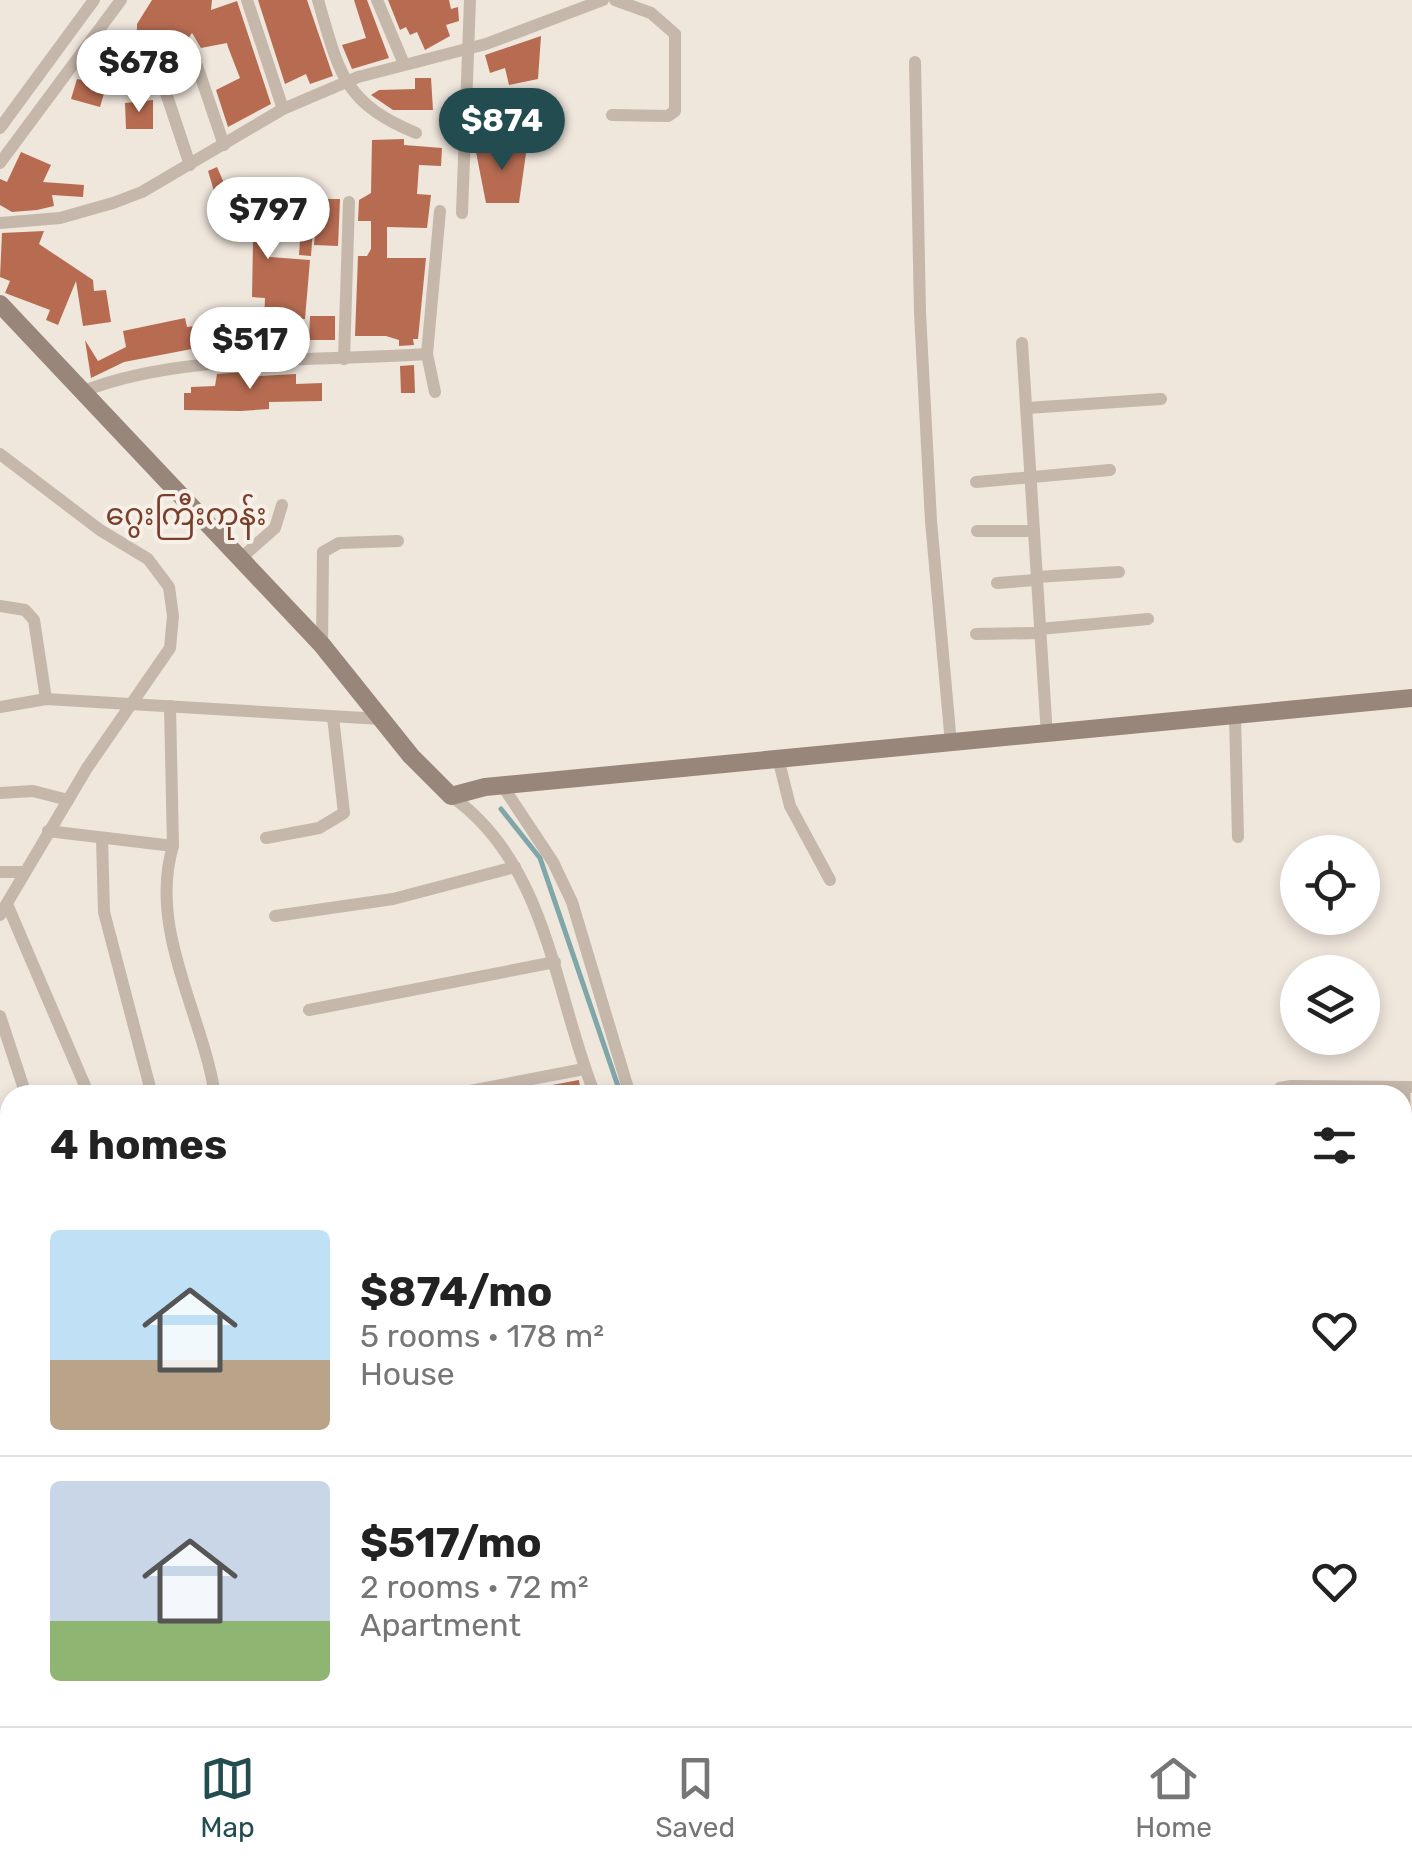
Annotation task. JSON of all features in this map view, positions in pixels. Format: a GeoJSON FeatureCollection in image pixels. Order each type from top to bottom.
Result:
{"type":"FeatureCollection","features":[{"type":"Feature","properties":{"kind":"street"},"geometry":{"type":"LineString","coordinates":[[2,121],[94,0]]}},
{"type":"Feature","properties":{"kind":"street"},"geometry":{"type":"LineString","coordinates":[[0,163],[121,0]]}},
{"type":"Feature","properties":{"kind":"street"},"geometry":{"type":"LineString","coordinates":[[247,0],[283,109]]}},
{"type":"Feature","properties":{"kind":"street"},"geometry":{"type":"LineString","coordinates":[[318,0],[346,82],[372,113],[416,133]]}},
{"type":"Feature","properties":{"kind":"street"},"geometry":{"type":"LineString","coordinates":[[376,0],[404,64]]}},
{"type":"Feature","properties":{"kind":"street"},"geometry":{"type":"LineString","coordinates":[[462,213],[472,48],[470,0]]}},
{"type":"Feature","properties":{"kind":"street"},"geometry":{"type":"LineString","coordinates":[[0,223],[87,212],[142,192],[283,109],[346,82],[472,48],[603,0]]}},
{"type":"Feature","properties":{"kind":"street"},"geometry":{"type":"LineString","coordinates":[[612,116],[668,116],[675,111],[677,100],[675,34],[651,14],[615,0]]}},
{"type":"Feature","properties":{"kind":"street"},"geometry":{"type":"LineString","coordinates":[[193,54],[224,145]]}},
{"type":"Feature","properties":{"kind":"street"},"geometry":{"type":"LineString","coordinates":[[915,62],[920,313],[951,744]]}},
{"type":"Feature","properties":{"kind":"street"},"geometry":{"type":"LineString","coordinates":[[166,93],[190,165]]}},
{"type":"Feature","properties":{"kind":"street"},"geometry":{"type":"LineString","coordinates":[[467,140],[521,130]]}},
{"type":"Feature","properties":{"kind":"street"},"geometry":{"type":"LineString","coordinates":[[344,359],[348,202]]}},
{"type":"Feature","properties":{"kind":"street"},"geometry":{"type":"LineString","coordinates":[[435,392],[427,354],[440,211]]}},
{"type":"Feature","properties":{"kind":"street"},"geometry":{"type":"LineString","coordinates":[[0,304],[322,646],[450,796],[470,809],[515,867],[555,962],[591,1085]]}},
{"type":"Feature","properties":{"kind":"street"},"geometry":{"type":"LineString","coordinates":[[1022,343],[1047,736]]}},
{"type":"Feature","properties":{"kind":"street"},"geometry":{"type":"LineString","coordinates":[[84,391],[131,375],[189,368],[427,354]]}},
{"type":"Feature","properties":{"kind":"street"},"geometry":{"type":"LineString","coordinates":[[1027,408],[1160,399]]}},
{"type":"Feature","properties":{"kind":"street"},"geometry":{"type":"LineString","coordinates":[[0,454],[100,530],[148,559],[169,587],[170,648],[68,800],[3,910],[84,1085]]}},
{"type":"Feature","properties":{"kind":"street"},"geometry":{"type":"LineString","coordinates":[[976,482],[1110,470]]}},
{"type":"Feature","properties":{"kind":"street"},"geometry":{"type":"LineString","coordinates":[[240,559],[276,528],[282,504]]}},
{"type":"Feature","properties":{"kind":"street"},"geometry":{"type":"LineString","coordinates":[[977,531],[1034,531]]}},
{"type":"Feature","properties":{"kind":"street"},"geometry":{"type":"LineString","coordinates":[[322,646],[324,552],[338,543],[398,541]]}},
{"type":"Feature","properties":{"kind":"street"},"geometry":{"type":"LineString","coordinates":[[996,583],[1119,572]]}},
{"type":"Feature","properties":{"kind":"street"},"geometry":{"type":"LineString","coordinates":[[0,606],[24,610],[34,620],[46,700]]}},
{"type":"Feature","properties":{"kind":"street"},"geometry":{"type":"LineString","coordinates":[[976,634],[1148,619]]}},
{"type":"Feature","properties":{"kind":"street"},"geometry":{"type":"LineString","coordinates":[[450,796],[502,785],[1047,736],[1412,698]]}},
{"type":"Feature","properties":{"kind":"street"},"geometry":{"type":"LineString","coordinates":[[0,707],[46,700],[333,717],[369,715],[384,720]]}},
{"type":"Feature","properties":{"kind":"street"},"geometry":{"type":"LineString","coordinates":[[170,706],[173,846],[163,884],[166,918],[202,1030],[213,1085]]}},
{"type":"Feature","properties":{"kind":"street"},"geometry":{"type":"LineString","coordinates":[[1235,716],[1238,836]]}},
{"type":"Feature","properties":{"kind":"street"},"geometry":{"type":"LineString","coordinates":[[266,838],[320,828],[344,814],[333,717]]}},
{"type":"Feature","properties":{"kind":"street"},"geometry":{"type":"LineString","coordinates":[[778,758],[790,806],[830,880]]}},
{"type":"Feature","properties":{"kind":"street"},"geometry":{"type":"LineString","coordinates":[[502,785],[553,862],[572,902],[627,1085]]}},
{"type":"Feature","properties":{"kind":"street"},"geometry":{"type":"LineString","coordinates":[[0,793],[33,791],[68,800]]}},
{"type":"Feature","properties":{"kind":"street"},"geometry":{"type":"LineString","coordinates":[[48,832],[173,846]]}},
{"type":"Feature","properties":{"kind":"street"},"geometry":{"type":"LineString","coordinates":[[102,838],[104,912],[149,1085]]}},
{"type":"Feature","properties":{"kind":"street"},"geometry":{"type":"LineString","coordinates":[[276,916],[393,899],[515,867]]}},
{"type":"Feature","properties":{"kind":"street"},"geometry":{"type":"LineString","coordinates":[[0,872],[25,872]]}},
{"type":"Feature","properties":{"kind":"street"},"geometry":{"type":"LineString","coordinates":[[309,1010],[555,962]]}},
{"type":"Feature","properties":{"kind":"street"},"geometry":{"type":"LineString","coordinates":[[0,1016],[23,1085]]}},
{"type":"Feature","properties":{"kind":"street"},"geometry":{"type":"LineString","coordinates":[[500,1085],[584,1068]]}},
{"type":"Feature","properties":{"kind":"building"},"geometry":{"type":"Polygon","coordinates":[[[152,0],[212,0],[211,10],[237,1],[271,104],[228,127],[216,90],[240,78],[227,43],[201,48],[192,33],[159,82],[136,87],[137,24],[152,0]]]}},
{"type":"Feature","properties":{"kind":"building"},"geometry":{"type":"Polygon","coordinates":[[[258,0],[307,0],[333,76],[310,84],[306,74],[285,84],[258,0]]]}},
{"type":"Feature","properties":{"kind":"building"},"geometry":{"type":"Polygon","coordinates":[[[354,0],[367,0],[389,58],[352,69],[342,45],[366,38],[354,0]]]}},
{"type":"Feature","properties":{"kind":"building"},"geometry":{"type":"Polygon","coordinates":[[[388,0],[449,0],[451,9],[458,7],[459,21],[446,25],[450,36],[425,50],[417,32],[410,35],[406,27],[400,30],[388,0]]]}},
{"type":"Feature","properties":{"kind":"building"},"geometry":{"type":"Polygon","coordinates":[[[108,34],[120,40],[100,107],[71,99],[77,79],[87,81],[96,51],[108,34]]]}},
{"type":"Feature","properties":{"kind":"building"},"geometry":{"type":"Polygon","coordinates":[[[541,36],[538,79],[509,85],[505,68],[490,73],[485,55],[541,36]]]}},
{"type":"Feature","properties":{"kind":"building"},"geometry":{"type":"Polygon","coordinates":[[[415,78],[431,78],[433,110],[393,110],[371,95],[379,90],[415,89],[415,78]]]}},
{"type":"Feature","properties":{"kind":"building"},"geometry":{"type":"Polygon","coordinates":[[[153,100],[153,129],[126,129],[125,103],[153,100]]]}},
{"type":"Feature","properties":{"kind":"building"},"geometry":{"type":"Polygon","coordinates":[[[404,139],[404,145],[442,148],[441,166],[419,165],[417,194],[431,195],[427,228],[387,227],[387,258],[426,258],[418,339],[413,339],[414,345],[399,346],[399,340],[386,336],[355,336],[358,256],[367,256],[371,249],[371,221],[358,221],[359,200],[371,193],[372,140],[404,139]]]}},
{"type":"Feature","properties":{"kind":"building"},"geometry":{"type":"Polygon","coordinates":[[[501,144],[527,146],[519,203],[486,203],[476,152],[501,144]]]}},
{"type":"Feature","properties":{"kind":"building"},"geometry":{"type":"Polygon","coordinates":[[[21,152],[51,165],[43,182],[84,185],[83,197],[52,195],[54,206],[37,210],[12,212],[0,205],[0,179],[7,182],[21,152]]]}},
{"type":"Feature","properties":{"kind":"building"},"geometry":{"type":"Polygon","coordinates":[[[217,167],[231,199],[241,191],[264,229],[270,229],[270,257],[310,260],[305,319],[276,317],[276,323],[264,323],[265,298],[252,297],[253,242],[240,219],[240,210],[232,218],[214,191],[208,171],[217,167]]]}},
{"type":"Feature","properties":{"kind":"building"},"geometry":{"type":"Polygon","coordinates":[[[318,199],[340,199],[338,246],[314,245],[318,199]]]}},
{"type":"Feature","properties":{"kind":"building"},"geometry":{"type":"Polygon","coordinates":[[[302,211],[314,212],[311,256],[299,255],[302,211]]]}},
{"type":"Feature","properties":{"kind":"building"},"geometry":{"type":"Polygon","coordinates":[[[44,231],[39,244],[93,280],[94,291],[106,290],[111,322],[83,326],[76,281],[58,325],[46,320],[50,310],[5,293],[10,281],[0,277],[2,233],[44,231]]]}},
{"type":"Feature","properties":{"kind":"building"},"geometry":{"type":"Polygon","coordinates":[[[310,316],[335,316],[335,340],[309,340],[310,316]]]}},
{"type":"Feature","properties":{"kind":"building"},"geometry":{"type":"Polygon","coordinates":[[[185,318],[187,327],[216,323],[221,353],[199,355],[197,348],[124,362],[91,378],[85,340],[98,361],[126,347],[123,331],[185,318]]]}},
{"type":"Feature","properties":{"kind":"building"},"geometry":{"type":"Polygon","coordinates":[[[414,365],[415,393],[401,393],[400,366],[414,365]]]}},
{"type":"Feature","properties":{"kind":"building"},"geometry":{"type":"Polygon","coordinates":[[[259,371],[259,376],[296,374],[296,384],[322,383],[322,401],[269,402],[269,409],[241,411],[184,410],[184,393],[191,393],[191,387],[215,386],[217,374],[259,371]]]}},
{"type":"Feature","properties":{"kind":"building"},"geometry":{"type":"Polygon","coordinates":[[[579,1080],[580,1085],[552,1085],[579,1080]]]}},
{"type":"Feature","properties":{"kind":"waterway"},"geometry":{"type":"LineString","coordinates":[[501,809],[540,858],[618,1085]]}},
{"type":"Feature","properties":{"kind":"district","name":"ဂွေးကြီးကုန်း"},"geometry":{"type":"Point","coordinates":[186,515]}}]}
